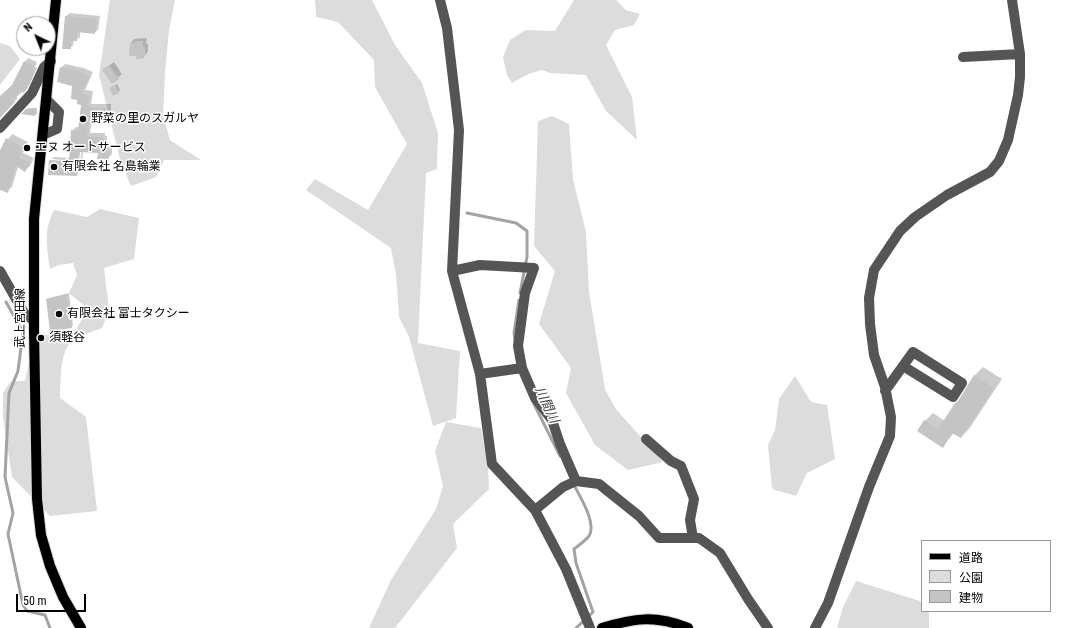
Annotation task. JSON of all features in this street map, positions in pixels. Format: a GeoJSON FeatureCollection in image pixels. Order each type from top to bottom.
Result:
{"type":"FeatureCollection","features":[{"type":"Feature","properties":{"kind":"main road","name":"武上宮田線"},"geometry":{"type":"LineString","coordinates":[[56,0],[34,219],[37,499],[41,535],[50,566],[63,597],[81,628]]}},
{"type":"Feature","properties":{"kind":"main road"},"geometry":{"type":"LineString","coordinates":[[602,628],[625,621],[644,619],[672,621],[688,628]]}},
{"type":"Feature","properties":{"kind":"street"},"geometry":{"type":"LineString","coordinates":[[440,0],[447,28],[459,130],[452,271],[480,374],[492,464],[535,510],[566,569],[590,628]]}},
{"type":"Feature","properties":{"kind":"street"},"geometry":{"type":"LineString","coordinates":[[815,628],[828,603],[869,487],[890,436],[891,417],[886,391],[874,355],[870,324],[869,298],[874,270],[900,231],[947,195],[990,172],[999,161],[1008,140],[1018,95],[1020,54],[1012,0]]}},
{"type":"Feature","properties":{"kind":"street"},"geometry":{"type":"LineString","coordinates":[[963,57],[1020,54]]}},
{"type":"Feature","properties":{"kind":"street"},"geometry":{"type":"LineString","coordinates":[[0,128],[32,93],[44,67],[51,61]]}},
{"type":"Feature","properties":{"kind":"street"},"geometry":{"type":"LineString","coordinates":[[452,271],[480,265],[534,268],[525,293],[518,346],[522,368],[535,398],[552,420],[560,444],[576,481]]}},
{"type":"Feature","properties":{"kind":"street"},"geometry":{"type":"LineString","coordinates":[[1,278],[24,313],[34,321]]}},
{"type":"Feature","properties":{"kind":"street"},"geometry":{"type":"LineString","coordinates":[[886,391],[903,366],[913,352],[962,383],[953,397],[903,366]]}},
{"type":"Feature","properties":{"kind":"street"},"geometry":{"type":"LineString","coordinates":[[480,374],[522,368]]}},
{"type":"Feature","properties":{"kind":"street"},"geometry":{"type":"LineString","coordinates":[[646,439],[670,461],[681,466],[694,499],[690,520],[693,538]]}},
{"type":"Feature","properties":{"kind":"street"},"geometry":{"type":"LineString","coordinates":[[535,510],[563,487],[576,481],[599,484],[639,516],[659,538],[699,538],[720,553],[748,599],[768,628]]}},
{"type":"Feature","properties":{"kind":"green space"},"geometry":{"type":"Polygon","coordinates":[[[110,0],[175,0],[169,30],[163,116],[170,140],[201,160],[164,160],[156,177],[131,186],[120,159],[99,75],[110,0]]]}},
{"type":"Feature","properties":{"kind":"green space"},"geometry":{"type":"Polygon","coordinates":[[[315,0],[372,0],[395,45],[422,83],[438,133],[437,169],[426,173],[418,343],[460,351],[456,418],[433,426],[409,337],[399,317],[396,274],[391,248],[306,190],[315,179],[368,210],[407,144],[375,87],[374,60],[338,22],[316,17],[315,0]]]}},
{"type":"Feature","properties":{"kind":"green space"},"geometry":{"type":"Polygon","coordinates":[[[574,0],[616,0],[626,10],[640,14],[634,25],[615,30],[606,45],[632,97],[637,140],[606,111],[586,75],[550,73],[542,70],[528,74],[512,83],[507,75],[503,57],[510,40],[526,30],[555,31],[574,0]]]}},
{"type":"Feature","properties":{"kind":"green space"},"geometry":{"type":"Polygon","coordinates":[[[0,43],[10,46],[16,56],[20,59],[0,85],[0,43]]]}},
{"type":"Feature","properties":{"kind":"green space"},"geometry":{"type":"Polygon","coordinates":[[[552,116],[569,124],[573,179],[586,232],[589,292],[605,389],[615,408],[663,462],[628,470],[595,445],[566,393],[571,368],[539,324],[555,271],[534,246],[538,121],[552,116]]]}},
{"type":"Feature","properties":{"kind":"green space"},"geometry":{"type":"Polygon","coordinates":[[[100,209],[139,218],[134,259],[104,268],[109,310],[102,328],[73,340],[68,345],[63,359],[60,398],[86,417],[97,511],[50,516],[12,477],[3,417],[3,393],[11,381],[25,381],[35,336],[74,333],[88,309],[69,293],[77,275],[73,263],[59,265],[50,269],[47,232],[54,210],[87,217],[100,209]]]}},
{"type":"Feature","properties":{"kind":"green space"},"geometry":{"type":"Polygon","coordinates":[[[795,376],[811,402],[827,405],[835,459],[807,473],[796,496],[772,489],[768,445],[775,430],[779,399],[795,376]]]}},
{"type":"Feature","properties":{"kind":"green space"},"geometry":{"type":"Polygon","coordinates":[[[446,422],[481,428],[488,467],[489,489],[453,524],[457,548],[395,628],[369,628],[391,580],[436,509],[443,486],[435,451],[446,422]]]}},
{"type":"Feature","properties":{"kind":"green space"},"geometry":{"type":"Polygon","coordinates":[[[856,581],[920,601],[921,612],[929,613],[929,628],[837,628],[843,607],[856,581]]]}},
{"type":"Feature","properties":{"kind":"building"},"geometry":{"type":"Polygon","coordinates":[[[65,16],[97,19],[95,34],[77,32],[77,41],[71,41],[71,49],[62,49],[65,16]]]}},
{"type":"Feature","properties":{"kind":"building"},"geometry":{"type":"Polygon","coordinates":[[[135,41],[143,41],[145,56],[143,56],[143,59],[136,59],[136,56],[129,56],[130,43],[135,43],[135,41]]]}},
{"type":"Feature","properties":{"kind":"building"},"geometry":{"type":"Polygon","coordinates":[[[24,61],[34,66],[32,70],[34,72],[30,82],[24,93],[22,92],[13,100],[15,102],[0,118],[0,96],[12,85],[24,61]]]}},
{"type":"Feature","properties":{"kind":"building"},"geometry":{"type":"Polygon","coordinates":[[[109,65],[119,79],[112,84],[102,70],[109,65]]]}},
{"type":"Feature","properties":{"kind":"building"},"geometry":{"type":"Polygon","coordinates":[[[60,67],[80,71],[90,76],[82,94],[90,95],[88,107],[108,108],[108,118],[89,118],[87,137],[102,137],[102,139],[104,139],[104,145],[107,145],[107,151],[109,151],[109,159],[97,159],[98,153],[80,152],[77,176],[48,175],[49,160],[69,161],[71,130],[78,131],[81,105],[77,104],[77,100],[71,99],[72,86],[57,82],[60,67]]]}},
{"type":"Feature","properties":{"kind":"building"},"geometry":{"type":"Polygon","coordinates":[[[115,85],[119,93],[113,96],[109,88],[115,85]]]}},
{"type":"Feature","properties":{"kind":"building"},"geometry":{"type":"Polygon","coordinates":[[[26,109],[36,109],[35,116],[21,114],[26,109]]]}},
{"type":"Feature","properties":{"kind":"building"},"geometry":{"type":"Polygon","coordinates":[[[6,138],[24,147],[19,158],[30,163],[25,172],[16,166],[8,193],[0,190],[0,151],[6,138]]]}},
{"type":"Feature","properties":{"kind":"building","name":"有限会社 富士タクシー"},"geometry":{"type":"Polygon","coordinates":[[[67,294],[72,328],[50,331],[46,299],[67,294]]]}},
{"type":"Feature","properties":{"kind":"building"},"geometry":{"type":"Polygon","coordinates":[[[974,375],[994,388],[961,438],[952,433],[943,448],[917,431],[924,420],[938,429],[974,375]]]}},
{"type":"Feature","properties":{"kind":"waterway","name":"川間川"},"geometry":{"type":"LineString","coordinates":[[467,213],[516,223],[527,231],[527,257],[520,293]]}},
{"type":"Feature","properties":{"kind":"waterway","name":"川間川"},"geometry":{"type":"LineString","coordinates":[[515,340],[514,333],[519,300]]}},
{"type":"Feature","properties":{"kind":"waterway"},"geometry":{"type":"LineString","coordinates":[[6,302],[23,332],[18,371],[9,393],[5,477],[13,513],[8,534],[23,605],[27,611],[45,615],[50,628]]}},
{"type":"Feature","properties":{"kind":"waterway","name":"川間川"},"geometry":{"type":"LineString","coordinates":[[533,402],[560,456]]}},
{"type":"Feature","properties":{"kind":"waterway","name":"川間川"},"geometry":{"type":"LineString","coordinates":[[574,485],[587,510],[591,524],[589,536],[574,549],[576,563],[593,612],[576,628]]}},
{"type":"Feature","properties":{"kind":"place","name":"野菜の里のスガルヤ"},"geometry":{"type":"Point","coordinates":[83,119]}},
{"type":"Feature","properties":{"kind":"place","name":"エヌ オートサービス"},"geometry":{"type":"Point","coordinates":[27,148]}},
{"type":"Feature","properties":{"kind":"place","name":"有限会社 名島輪業"},"geometry":{"type":"Point","coordinates":[54,167]}},
{"type":"Feature","properties":{"kind":"place","name":"有限会社 富士タクシー"},"geometry":{"type":"Point","coordinates":[59,314]}},
{"type":"Feature","properties":{"kind":"place","name":"須軽谷"},"geometry":{"type":"Point","coordinates":[41,338]}}]}
